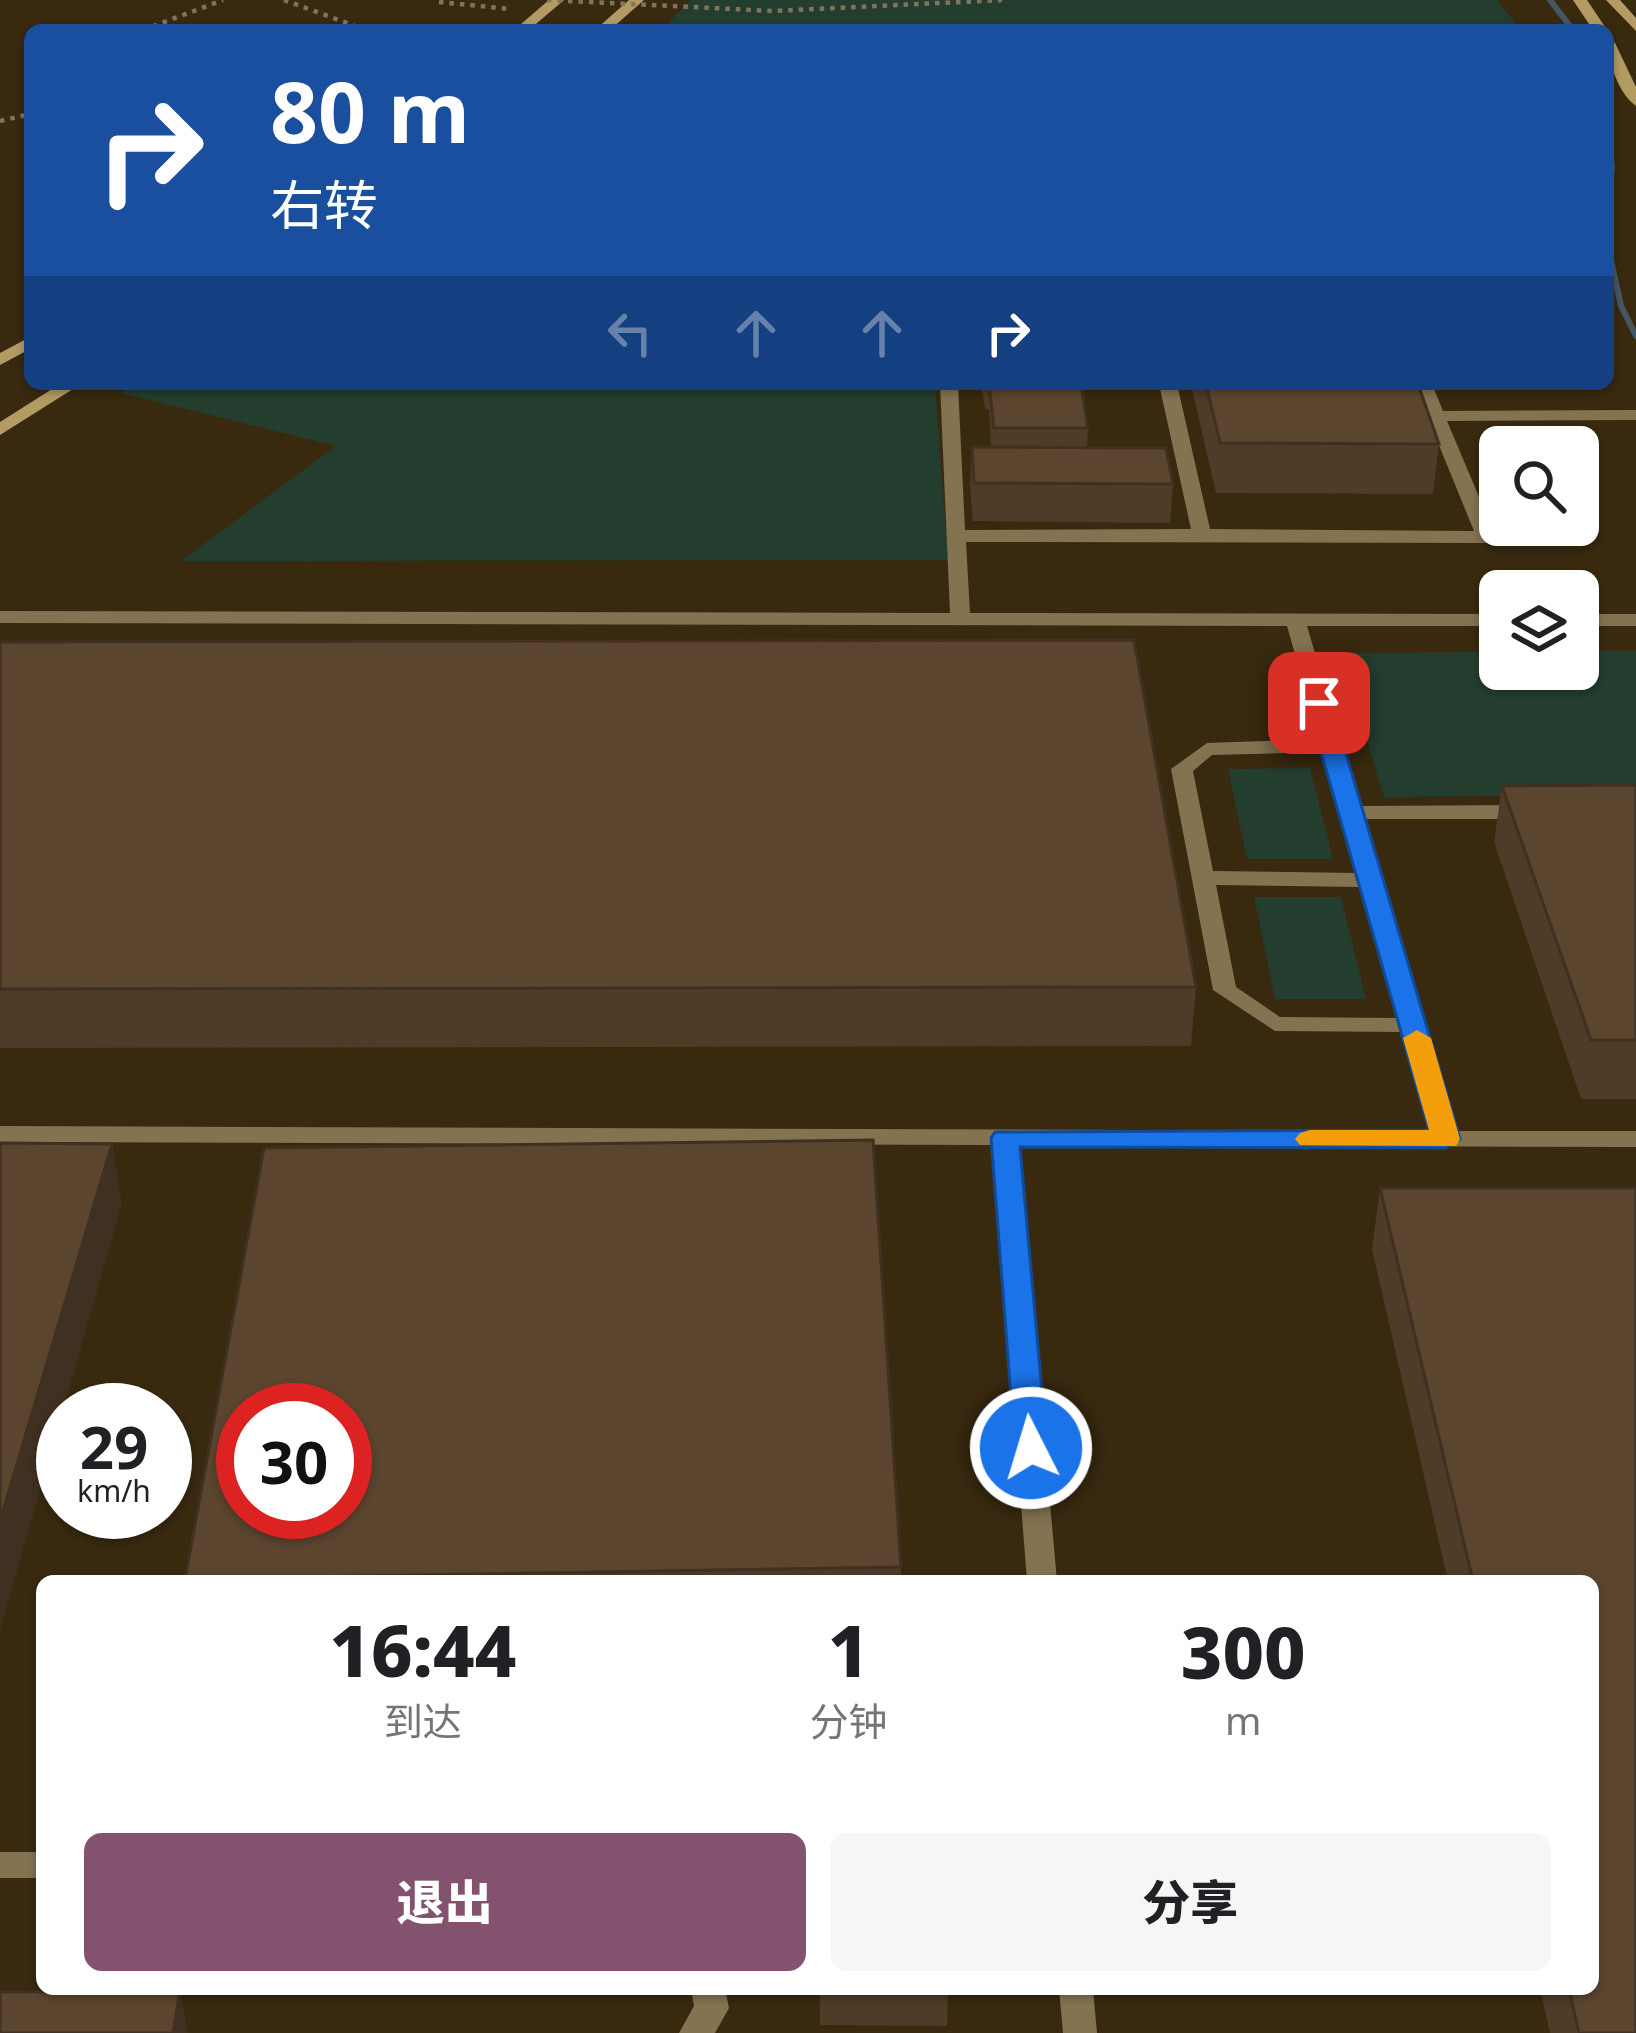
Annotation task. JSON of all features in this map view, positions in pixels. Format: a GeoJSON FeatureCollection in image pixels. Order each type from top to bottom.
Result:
{"type":"FeatureCollection","features":[{"type":"Feature","properties":{"kind":"street"},"geometry":{"type":"LineString","coordinates":[[545,6],[557,0]]}},
{"type":"Feature","properties":{"kind":"street"},"geometry":{"type":"LineString","coordinates":[[609,24],[637,0]]}},
{"type":"Feature","properties":{"kind":"street"},"geometry":{"type":"LineString","coordinates":[[1613,0],[1636,27]]}},
{"type":"Feature","properties":{"kind":"street"},"geometry":{"type":"LineString","coordinates":[[1614,56],[1636,102]]}},
{"type":"Feature","properties":{"kind":"street"},"geometry":{"type":"LineString","coordinates":[[0,430],[63,390]]}},
{"type":"Feature","properties":{"kind":"street"},"geometry":{"type":"LineString","coordinates":[[949,390],[960,619]]}},
{"type":"Feature","properties":{"kind":"street"},"geometry":{"type":"LineString","coordinates":[[1169,390],[1202,535]]}},
{"type":"Feature","properties":{"kind":"street"},"geometry":{"type":"LineString","coordinates":[[956,536],[1486,537],[1426,390]]}},
{"type":"Feature","properties":{"kind":"street"},"geometry":{"type":"LineString","coordinates":[[1436,416],[1636,415]]}},
{"type":"Feature","properties":{"kind":"street"},"geometry":{"type":"LineString","coordinates":[[0,617],[1479,620]]}},
{"type":"Feature","properties":{"kind":"street"},"geometry":{"type":"LineString","coordinates":[[1295,619],[1446,1139]]}},
{"type":"Feature","properties":{"kind":"street"},"geometry":{"type":"LineString","coordinates":[[1599,620],[1636,620]]}},
{"type":"Feature","properties":{"kind":"street"},"geometry":{"type":"LineString","coordinates":[[1331,745],[1207,749],[1181,769],[1225,990],[1275,1024],[1413,1025]]}},
{"type":"Feature","properties":{"kind":"street"},"geometry":{"type":"LineString","coordinates":[[1351,813],[1565,812]]}},
{"type":"Feature","properties":{"kind":"street"},"geometry":{"type":"LineString","coordinates":[[1203,878],[1371,880]]}},
{"type":"Feature","properties":{"kind":"street"},"geometry":{"type":"LineString","coordinates":[[0,1134],[1636,1139]]}},
{"type":"Feature","properties":{"kind":"street"},"geometry":{"type":"LineString","coordinates":[[1005,1138],[1041,1575]]}},
{"type":"Feature","properties":{"kind":"street"},"geometry":{"type":"LineString","coordinates":[[0,1864],[36,1865]]}},
{"type":"Feature","properties":{"kind":"street"},"geometry":{"type":"LineString","coordinates":[[696,2033],[712,2008],[709,1995]]}},
{"type":"Feature","properties":{"kind":"street"},"geometry":{"type":"LineString","coordinates":[[1076,1995],[1079,2033]]}},
{"type":"Feature","properties":{"kind":"path"},"geometry":{"type":"LineString","coordinates":[[159,24],[223,0]]}},
{"type":"Feature","properties":{"kind":"path"},"geometry":{"type":"LineString","coordinates":[[284,0],[350,24]]}},
{"type":"Feature","properties":{"kind":"path"},"geometry":{"type":"LineString","coordinates":[[440,0],[714,11],[820,11],[1002,0]]}},
{"type":"Feature","properties":{"kind":"green space"},"geometry":{"type":"Polygon","coordinates":[[[690,0],[1497,0],[1516,24],[668,24],[690,0]]]}},
{"type":"Feature","properties":{"kind":"green space"},"geometry":{"type":"Polygon","coordinates":[[[935,390],[948,560],[181,561],[336,446],[122,393],[935,390]]]}},
{"type":"Feature","properties":{"kind":"green space"},"geometry":{"type":"Polygon","coordinates":[[[1599,651],[1636,651],[1636,795],[1384,797],[1340,653],[1479,652],[1479,690],[1599,690],[1599,651]]]}},
{"type":"Feature","properties":{"kind":"green space"},"geometry":{"type":"Polygon","coordinates":[[[1310,768],[1333,859],[1247,859],[1228,769],[1310,768]]]}},
{"type":"Feature","properties":{"kind":"green space"},"geometry":{"type":"Polygon","coordinates":[[[1254,897],[1341,897],[1366,999],[1275,999],[1254,897]]]}},
{"type":"Feature","properties":{"kind":"building"},"geometry":{"type":"Polygon","coordinates":[[[990,390],[1082,390],[1088,428],[994,428],[990,390]]]}},
{"type":"Feature","properties":{"kind":"building"},"geometry":{"type":"Polygon","coordinates":[[[1207,390],[1420,390],[1439,444],[1220,443],[1207,390]]]}},
{"type":"Feature","properties":{"kind":"building"},"geometry":{"type":"Polygon","coordinates":[[[972,447],[1166,448],[1173,484],[974,483],[972,447]]]}},
{"type":"Feature","properties":{"kind":"building"},"geometry":{"type":"Polygon","coordinates":[[[1134,640],[1196,987],[0,989],[0,642],[1134,640]]]}},
{"type":"Feature","properties":{"kind":"building"},"geometry":{"type":"Polygon","coordinates":[[[1636,785],[1636,1040],[1591,1040],[1502,786],[1636,785]]]}},
{"type":"Feature","properties":{"kind":"building"},"geometry":{"type":"Polygon","coordinates":[[[873,1140],[901,1567],[186,1575],[216,1410],[216,1539],[372,1539],[372,1383],[221,1383],[264,1148],[873,1140]]]}},
{"type":"Feature","properties":{"kind":"building"},"geometry":{"type":"Polygon","coordinates":[[[0,1143],[112,1144],[41,1383],[36,1383],[36,1400],[0,1521],[0,1143]]]}},
{"type":"Feature","properties":{"kind":"building"},"geometry":{"type":"Polygon","coordinates":[[[1380,1188],[1636,1188],[1636,2033],[1579,2033],[1570,1995],[1599,1995],[1599,1575],[1472,1575],[1380,1188]]]}},
{"type":"Feature","properties":{"kind":"building"},"geometry":{"type":"Polygon","coordinates":[[[0,1992],[179,1995],[173,2033],[0,2033],[0,1992]]]}},
{"type":"Feature","properties":{"kind":"waterway"},"geometry":{"type":"LineString","coordinates":[[1550,0],[1568,24]]}},
{"type":"Feature","properties":{"kind":"waterway"},"geometry":{"type":"LineString","coordinates":[[1614,274],[1621,306],[1636,336]]}},
{"type":"Feature","properties":{"kind":"slow traffic"},"geometry":{"type":"LineString","coordinates":[[1310,1139],[1446,1139],[1417,1038]]}},
{"type":"Feature","properties":{"kind":"route"},"geometry":{"type":"LineString","coordinates":[[1031,1448],[1005,1138],[1446,1139],[1319,703]]}}]}
